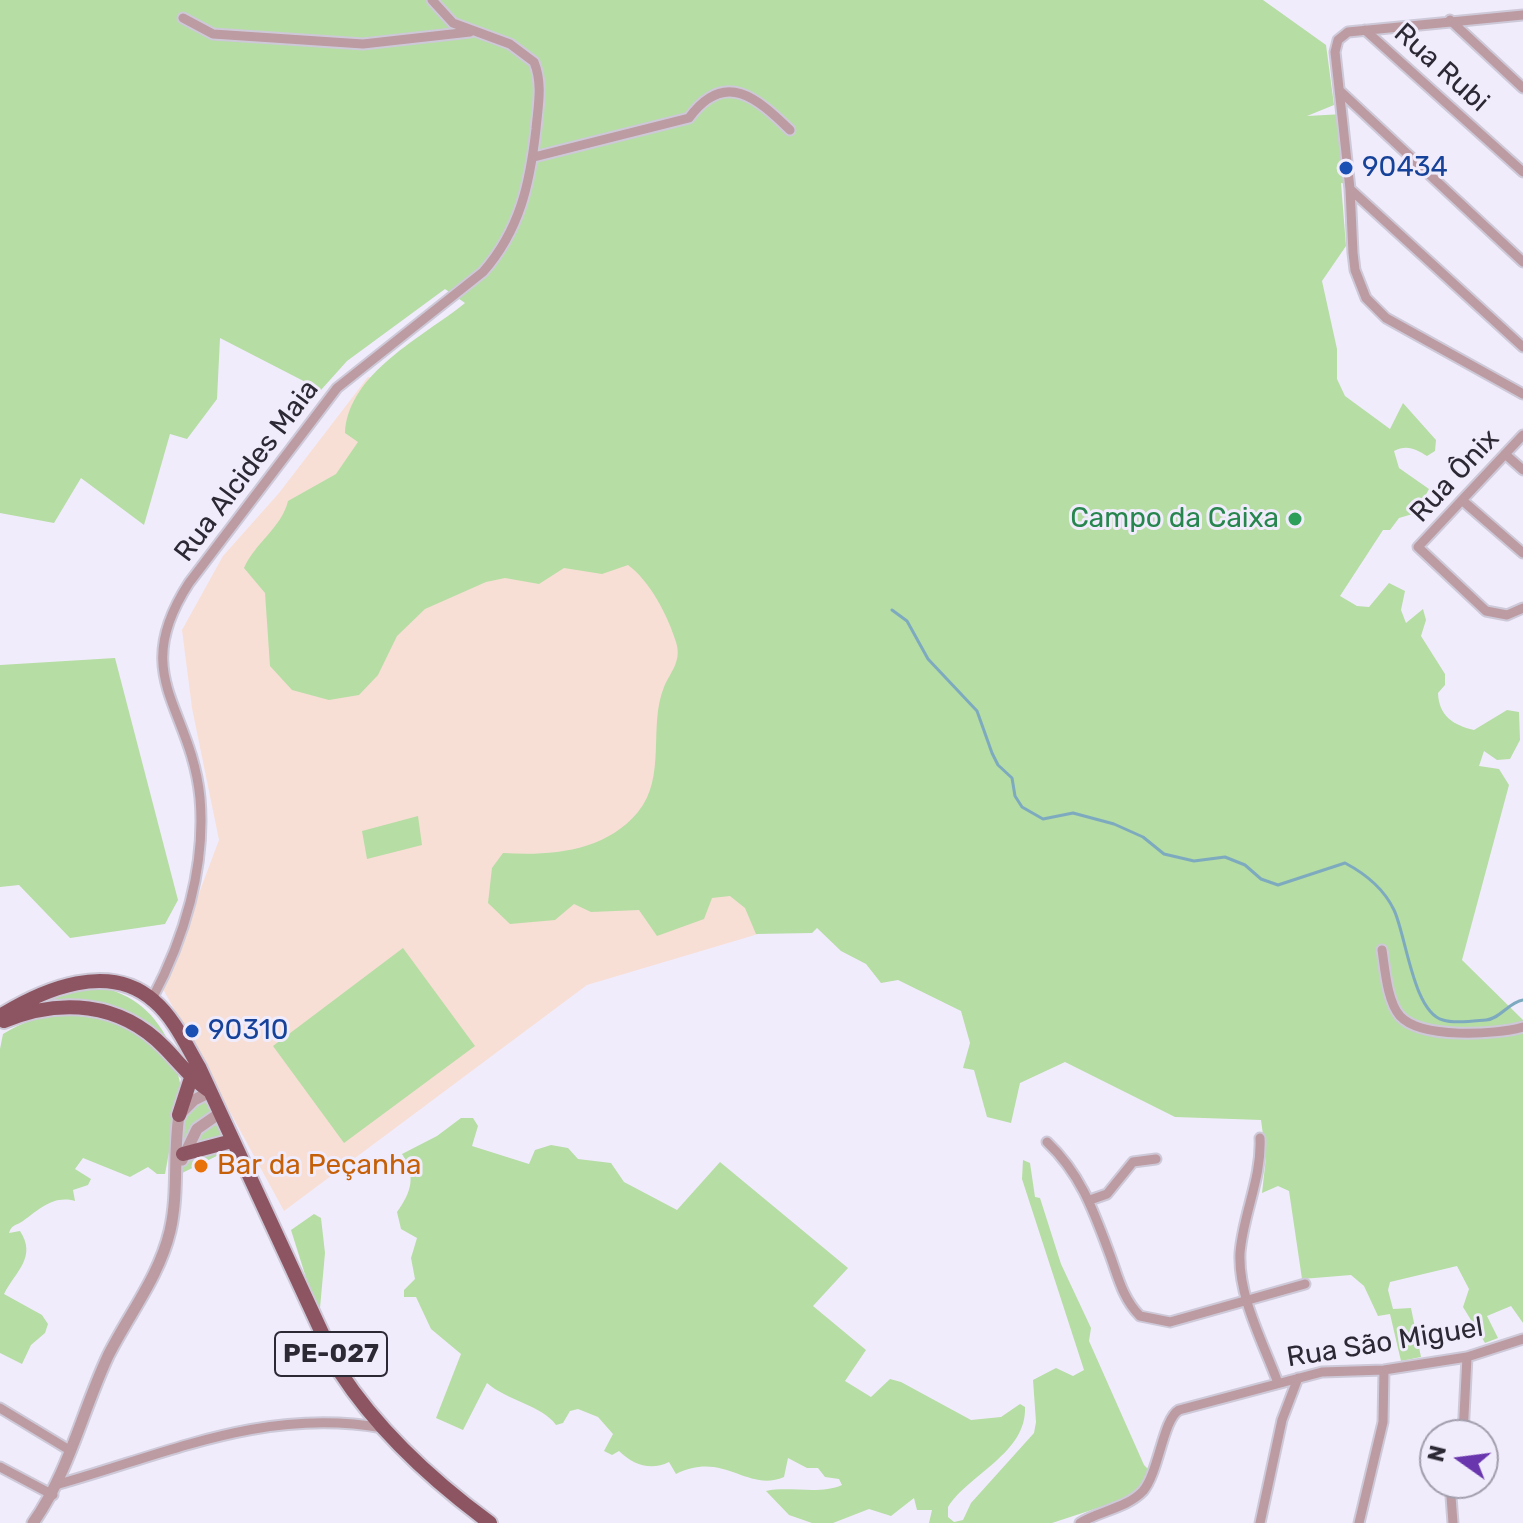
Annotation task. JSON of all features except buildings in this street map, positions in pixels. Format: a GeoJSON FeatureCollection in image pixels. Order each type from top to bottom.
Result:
{"type":"FeatureCollection","features":[{"type":"Feature","properties":{"kind":"main road","name":"PE-027"},"geometry":{"type":"LineString","coordinates":[[0,1016],[27,1001],[88,980],[119,984],[152,999],[181,1035],[210,1092],[340,1372],[383,1428],[434,1478],[490,1523]]}},
{"type":"Feature","properties":{"kind":"main road","name":"PE-027"},"geometry":{"type":"LineString","coordinates":[[0,1023],[50,1007],[82,1006],[107,1012],[145,1030],[191,1078],[210,1092]]}},
{"type":"Feature","properties":{"kind":"main road"},"geometry":{"type":"LineString","coordinates":[[179,1115],[191,1078]]}},
{"type":"Feature","properties":{"kind":"main road"},"geometry":{"type":"LineString","coordinates":[[183,1154],[232,1141]]}},
{"type":"Feature","properties":{"kind":"street"},"geometry":{"type":"LineString","coordinates":[[432,0],[453,23],[470,32]]}},
{"type":"Feature","properties":{"kind":"street"},"geometry":{"type":"LineString","coordinates":[[1523,15],[1365,30],[1342,35],[1335,46],[1355,270],[1360,286],[1376,310],[1523,394]]}},
{"type":"Feature","properties":{"kind":"street"},"geometry":{"type":"LineString","coordinates":[[183,18],[213,34],[363,44],[470,32]]}},
{"type":"Feature","properties":{"kind":"street"},"geometry":{"type":"LineString","coordinates":[[1450,20],[1523,88]]}},
{"type":"Feature","properties":{"kind":"street","name":"Rua Rubi"},"geometry":{"type":"LineString","coordinates":[[1365,30],[1523,172]]}},
{"type":"Feature","properties":{"kind":"street","name":"Rua Alcides Maia"},"geometry":{"type":"LineString","coordinates":[[152,999],[178,948],[195,874],[201,819],[192,757],[163,672],[163,635],[172,613],[189,583],[337,388],[452,299],[501,251],[517,221],[534,157],[539,75],[534,62],[510,44],[470,32]]}},
{"type":"Feature","properties":{"kind":"street"},"geometry":{"type":"LineString","coordinates":[[1511,77],[1523,76]]}},
{"type":"Feature","properties":{"kind":"street"},"geometry":{"type":"LineString","coordinates":[[1340,91],[1523,262]]}},
{"type":"Feature","properties":{"kind":"street"},"geometry":{"type":"LineString","coordinates":[[534,157],[689,118],[701,102],[729,92],[747,92],[790,130]]}},
{"type":"Feature","properties":{"kind":"street"},"geometry":{"type":"LineString","coordinates":[[1350,189],[1523,347]]}},
{"type":"Feature","properties":{"kind":"street","name":"Rua Ônix"},"geometry":{"type":"LineString","coordinates":[[1523,435],[1418,547],[1486,611],[1497,615],[1523,608]]}},
{"type":"Feature","properties":{"kind":"street"},"geometry":{"type":"LineString","coordinates":[[1505,454],[1523,470]]}},
{"type":"Feature","properties":{"kind":"street"},"geometry":{"type":"LineString","coordinates":[[1463,501],[1523,553]]}},
{"type":"Feature","properties":{"kind":"street"},"geometry":{"type":"LineString","coordinates":[[1382,950],[1394,1008],[1402,1019],[1438,1031],[1475,1033],[1523,1027]]}},
{"type":"Feature","properties":{"kind":"street"},"geometry":{"type":"LineString","coordinates":[[178,1175],[179,1115],[194,1100],[210,1092]]}},
{"type":"Feature","properties":{"kind":"street"},"geometry":{"type":"LineString","coordinates":[[33,1523],[56,1490],[109,1356],[154,1275],[171,1226],[183,1154],[197,1129],[220,1113]]}},
{"type":"Feature","properties":{"kind":"street"},"geometry":{"type":"LineString","coordinates":[[1260,1138],[1259,1168],[1240,1252],[1241,1279],[1278,1383]]}},
{"type":"Feature","properties":{"kind":"street"},"geometry":{"type":"LineString","coordinates":[[1047,1142],[1076,1172],[1090,1200],[1123,1290],[1140,1316],[1170,1322],[1305,1284]]}},
{"type":"Feature","properties":{"kind":"street"},"geometry":{"type":"LineString","coordinates":[[1090,1200],[1107,1194],[1133,1162],[1156,1159]]}},
{"type":"Feature","properties":{"kind":"street","name":"Rua São Miguel"},"geometry":{"type":"LineString","coordinates":[[1080,1523],[1129,1502],[1145,1488],[1174,1412],[1322,1372],[1384,1370],[1467,1357],[1523,1339]]}},
{"type":"Feature","properties":{"kind":"street"},"geometry":{"type":"LineString","coordinates":[[1464,1419],[1467,1357]]}},
{"type":"Feature","properties":{"kind":"street"},"geometry":{"type":"LineString","coordinates":[[1359,1523],[1383,1422],[1384,1370]]}},
{"type":"Feature","properties":{"kind":"street"},"geometry":{"type":"LineString","coordinates":[[1260,1523],[1282,1420],[1298,1378]]}},
{"type":"Feature","properties":{"kind":"street"},"geometry":{"type":"LineString","coordinates":[[0,1408],[71,1451]]}},
{"type":"Feature","properties":{"kind":"street"},"geometry":{"type":"LineString","coordinates":[[0,1467],[56,1490],[275,1423],[343,1422],[383,1428]]}},
{"type":"Feature","properties":{"kind":"street"},"geometry":{"type":"LineString","coordinates":[[1447,1522],[1449,1499]]}},
{"type":"Feature","properties":{"kind":"shaded area"},"geometry":{"type":"Polygon","coordinates":[[[368,377],[428,395],[657,448],[765,932],[587,985],[284,1211],[163,989],[219,840],[192,708],[182,630],[223,556],[279,493],[368,377]]]}},
{"type":"Feature","properties":{"kind":"green space"},"geometry":{"type":"Polygon","coordinates":[[[0,0],[1263,0],[1326,45],[1334,105],[1307,116],[1344,114],[1349,184],[1341,183],[1346,246],[1322,281],[1337,349],[1337,379],[1345,396],[1390,429],[1403,403],[1436,440],[1435,451],[1427,456],[1411,448],[1394,451],[1399,468],[1429,489],[1416,513],[1399,518],[1390,530],[1383,530],[1340,596],[1357,606],[1369,607],[1389,583],[1405,591],[1401,610],[1406,623],[1423,609],[1426,620],[1421,636],[1445,674],[1445,685],[1438,693],[1439,701],[1444,713],[1454,722],[1474,730],[1507,710],[1519,712],[1520,740],[1510,759],[1497,760],[1484,751],[1479,766],[1499,769],[1509,785],[1462,960],[1523,1020],[1523,1323],[1511,1306],[1487,1316],[1498,1338],[1485,1343],[1463,1307],[1469,1289],[1457,1266],[1390,1282],[1388,1290],[1393,1309],[1411,1308],[1421,1357],[1401,1361],[1390,1314],[1378,1316],[1364,1286],[1351,1275],[1302,1279],[1289,1191],[1278,1186],[1262,1193],[1266,1157],[1261,1120],[1175,1117],[1065,1062],[1020,1083],[1011,1123],[987,1117],[974,1070],[963,1068],[970,1043],[961,1011],[898,980],[881,983],[866,964],[841,951],[817,928],[812,933],[756,934],[745,908],[730,896],[712,898],[704,919],[657,936],[639,910],[591,912],[574,904],[555,920],[510,924],[488,903],[492,868],[503,853],[558,852],[593,843],[625,825],[647,798],[655,767],[659,702],[678,655],[668,621],[651,590],[628,565],[602,574],[564,568],[539,584],[505,578],[486,582],[425,609],[397,636],[378,675],[359,695],[329,700],[292,690],[270,666],[265,593],[244,568],[280,519],[288,501],[336,474],[358,442],[345,433],[349,412],[373,374],[409,343],[465,303],[445,289],[347,361],[321,390],[220,338],[217,399],[187,439],[170,434],[144,525],[81,478],[54,523],[0,513],[0,0]]]}},
{"type":"Feature","properties":{"kind":"green space"},"geometry":{"type":"Polygon","coordinates":[[[115,658],[178,900],[165,924],[70,938],[19,885],[0,887],[0,665],[115,658]]]}},
{"type":"Feature","properties":{"kind":"green space"},"geometry":{"type":"Polygon","coordinates":[[[418,816],[422,845],[367,859],[362,831],[418,816]]]}},
{"type":"Feature","properties":{"kind":"green space"},"geometry":{"type":"Polygon","coordinates":[[[403,948],[475,1046],[344,1143],[273,1046],[403,948]]]}},
{"type":"Feature","properties":{"kind":"green space"},"geometry":{"type":"Polygon","coordinates":[[[91,984],[138,1003],[155,1019],[169,1042],[141,1020],[110,1007],[77,1000],[41,999],[91,984]]]}},
{"type":"Feature","properties":{"kind":"green space"},"geometry":{"type":"Polygon","coordinates":[[[63,1014],[110,1020],[145,1036],[177,1070],[181,1087],[165,1174],[157,1174],[148,1167],[130,1177],[83,1158],[75,1169],[91,1179],[88,1185],[73,1190],[75,1201],[60,1200],[47,1204],[10,1230],[9,1233],[20,1231],[25,1240],[26,1256],[4,1294],[42,1315],[48,1324],[45,1333],[31,1345],[22,1364],[0,1353],[0,1049],[3,1034],[10,1030],[39,1018],[63,1014]]]}},
{"type":"Feature","properties":{"kind":"green space"},"geometry":{"type":"Polygon","coordinates":[[[194,1069],[231,1149],[178,1175],[176,1150],[194,1069]]]}},
{"type":"Feature","properties":{"kind":"green space"},"geometry":{"type":"Polygon","coordinates":[[[461,1118],[473,1118],[478,1126],[472,1146],[529,1164],[535,1150],[551,1145],[568,1148],[578,1159],[611,1163],[624,1182],[677,1210],[720,1162],[848,1268],[813,1306],[866,1350],[845,1381],[871,1397],[890,1379],[901,1382],[971,1420],[1001,1417],[1020,1404],[1025,1407],[1023,1423],[1007,1450],[948,1507],[948,1517],[954,1522],[963,1520],[971,1503],[1034,1433],[1033,1380],[1056,1368],[1073,1376],[1084,1370],[1022,1179],[1023,1160],[1030,1163],[1035,1197],[1040,1198],[1061,1264],[1091,1328],[1089,1341],[1144,1465],[1151,1472],[1151,1481],[1128,1498],[1052,1523],[929,1523],[932,1510],[917,1510],[914,1498],[891,1516],[869,1509],[833,1523],[812,1523],[789,1515],[766,1491],[824,1489],[842,1485],[839,1479],[825,1477],[818,1468],[807,1468],[788,1458],[784,1477],[771,1480],[758,1480],[708,1467],[676,1474],[669,1462],[656,1466],[642,1465],[619,1451],[612,1455],[604,1451],[613,1434],[598,1417],[578,1409],[570,1411],[563,1423],[556,1425],[542,1413],[487,1383],[463,1430],[436,1418],[461,1354],[431,1329],[416,1297],[404,1297],[404,1290],[415,1279],[411,1258],[417,1238],[401,1229],[397,1212],[406,1197],[411,1176],[402,1154],[437,1136],[461,1118]]]}},
{"type":"Feature","properties":{"kind":"green space"},"geometry":{"type":"Polygon","coordinates":[[[314,1214],[321,1218],[325,1253],[319,1319],[291,1230],[314,1214]]]}},
{"type":"Feature","properties":{"kind":"waterway"},"geometry":{"type":"LineString","coordinates":[[892,610],[907,621],[928,659],[977,711],[992,753],[998,765],[1012,778],[1015,796],[1022,807],[1043,819],[1073,813],[1114,824],[1143,837],[1164,854],[1194,861],[1225,857],[1245,865],[1261,879],[1278,885],[1345,863],[1373,882],[1390,902],[1417,988],[1433,1014],[1453,1022],[1486,1020],[1523,1000]]}},
{"type":"Feature","properties":{"kind":"place","name":"90434"},"geometry":{"type":"Point","coordinates":[1346,168]}},
{"type":"Feature","properties":{"kind":"place","name":"Campo da Caixa"},"geometry":{"type":"Point","coordinates":[1295,519]}},
{"type":"Feature","properties":{"kind":"place","name":"90310"},"geometry":{"type":"Point","coordinates":[192,1031]}},
{"type":"Feature","properties":{"kind":"place","name":"Bar da Peçanha"},"geometry":{"type":"Point","coordinates":[201,1166]}}]}
